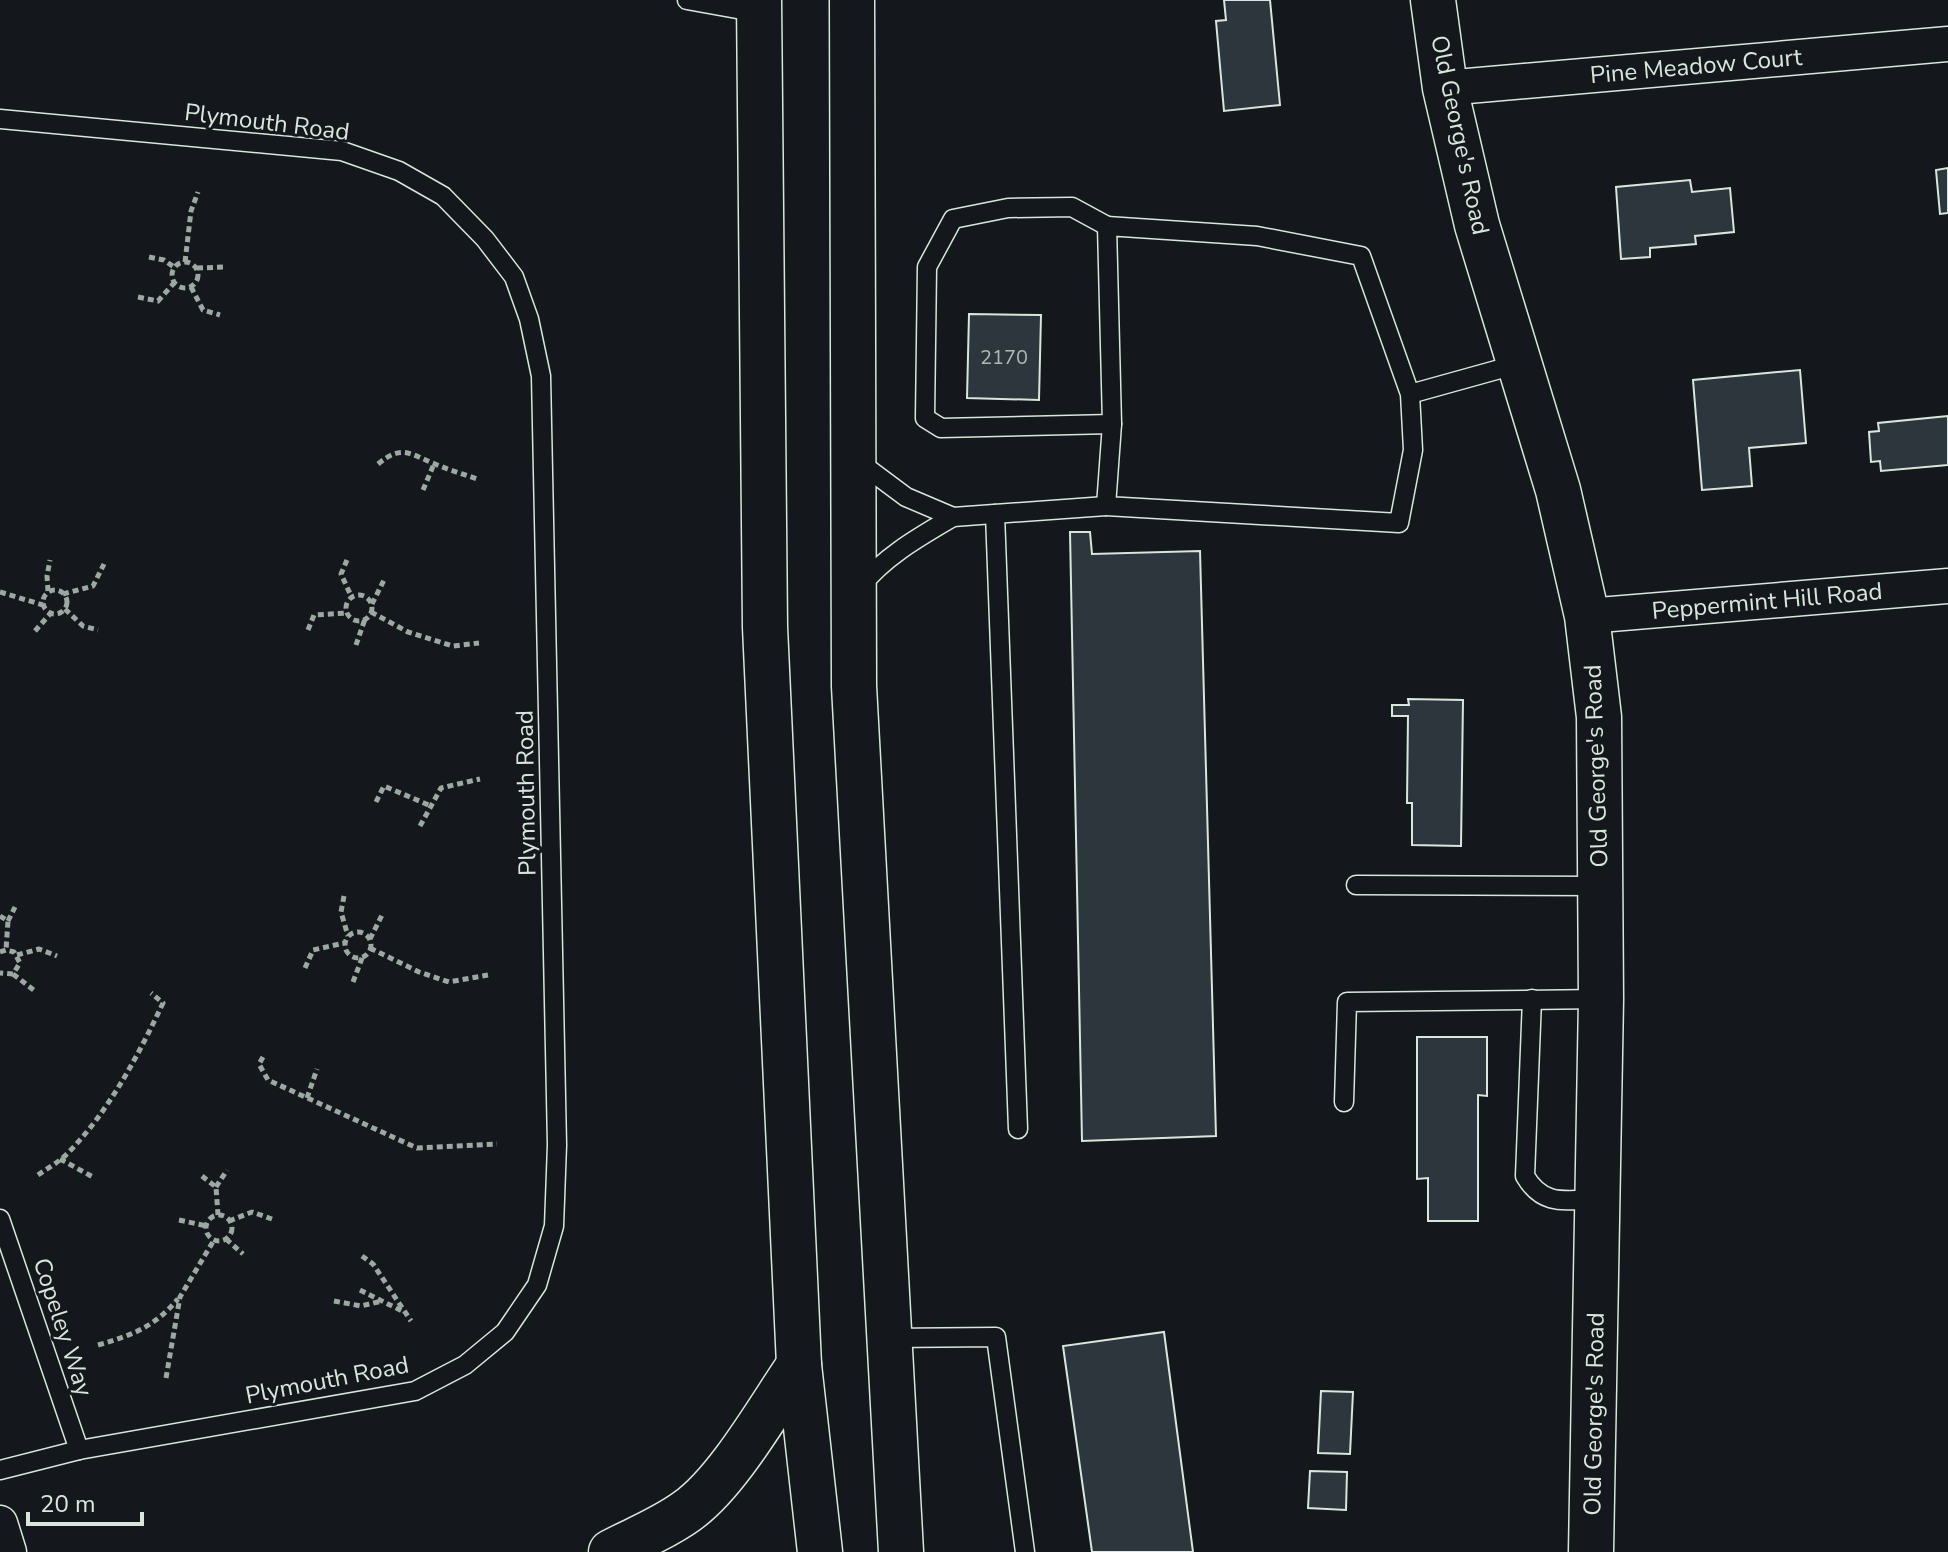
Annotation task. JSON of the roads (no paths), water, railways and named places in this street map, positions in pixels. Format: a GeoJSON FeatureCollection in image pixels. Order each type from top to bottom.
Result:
{"type":"FeatureCollection","features":[{"type":"Feature","properties":{"kind":"main road"},"geometry":{"type":"LineString","coordinates":[[852,0],[854,686],[901,1552]]}},
{"type":"Feature","properties":{"kind":"main road","name":"Old George's Road"},"geometry":{"type":"LineString","coordinates":[[1433,0],[1445,88],[1477,225],[1558,490],[1587,616],[1599,717],[1601,999],[1591,1552]]}},
{"type":"Feature","properties":{"kind":"main road"},"geometry":{"type":"LineString","coordinates":[[759,7],[765,627],[799,1365],[820,1552]]}},
{"type":"Feature","properties":{"kind":"main road"},"geometry":{"type":"LineString","coordinates":[[611,1552],[686,1512],[706,1495],[739,1453],[799,1365]]}},
{"type":"Feature","properties":{"kind":"street","name":"Pine Meadow Court"},"geometry":{"type":"LineString","coordinates":[[1445,88],[1948,44]]}},
{"type":"Feature","properties":{"kind":"street","name":"Peppermint Hill Road"},"geometry":{"type":"LineString","coordinates":[[1587,616],[1948,586]]}},
{"type":"Feature","properties":{"kind":"street"},"geometry":{"type":"LineString","coordinates":[[0,1523],[9,1552]]}},
{"type":"Feature","properties":{"kind":"lane"},"geometry":{"type":"LineString","coordinates":[[687,0],[759,7]]}},
{"type":"Feature","properties":{"kind":"lane","name":"Plymouth Road"},"geometry":{"type":"LineString","coordinates":[[0,119],[342,151],[399,171],[443,196],[485,239],[514,277],[529,319],[541,376],[557,1145],[554,1226],[537,1285],[505,1332],[465,1365],[415,1391],[79,1450],[0,1470]]}},
{"type":"Feature","properties":{"kind":"lane"},"geometry":{"type":"LineString","coordinates":[[854,595],[873,570],[953,517],[1106,506],[1399,523],[1413,450],[1410,394],[1361,256],[1257,236],[1107,226],[1072,207],[1008,208],[953,219],[927,267],[925,418],[941,428],[1112,424]]}},
{"type":"Feature","properties":{"kind":"lane"},"geometry":{"type":"LineString","coordinates":[[1106,506],[1112,424],[1107,226]]}},
{"type":"Feature","properties":{"kind":"lane"},"geometry":{"type":"LineString","coordinates":[[1410,394],[1518,364]]}},
{"type":"Feature","properties":{"kind":"lane"},"geometry":{"type":"LineString","coordinates":[[853,457],[906,497],[953,517]]}},
{"type":"Feature","properties":{"kind":"lane"},"geometry":{"type":"LineString","coordinates":[[995,514],[1018,1129]]}},
{"type":"Feature","properties":{"kind":"lane"},"geometry":{"type":"LineString","coordinates":[[1356,885],[1601,886]]}},
{"type":"Feature","properties":{"kind":"lane"},"geometry":{"type":"LineString","coordinates":[[1532,999],[1525,1176],[1534,1192],[1552,1200],[1598,1199]]}},
{"type":"Feature","properties":{"kind":"lane"},"geometry":{"type":"LineString","coordinates":[[1344,1102],[1347,1002],[1601,999]]}},
{"type":"Feature","properties":{"kind":"lane","name":"Copeley Way"},"geometry":{"type":"LineString","coordinates":[[0,1219],[79,1450]]}},
{"type":"Feature","properties":{"kind":"lane"},"geometry":{"type":"LineString","coordinates":[[889,1338],[996,1337],[1025,1552]]}}]}
